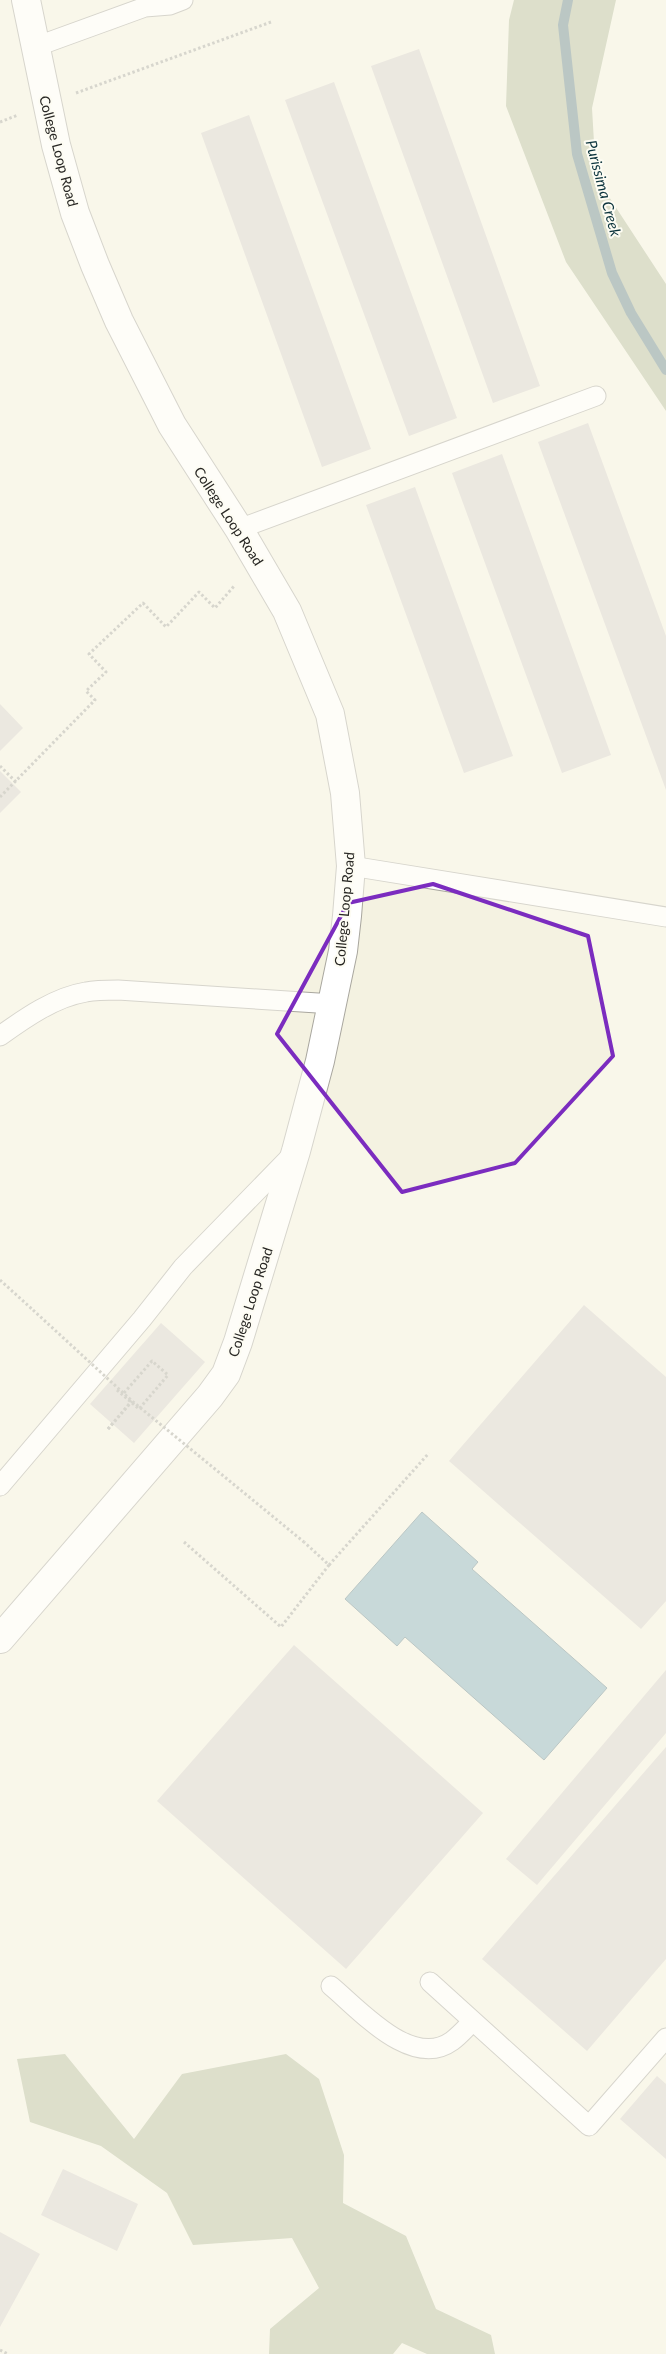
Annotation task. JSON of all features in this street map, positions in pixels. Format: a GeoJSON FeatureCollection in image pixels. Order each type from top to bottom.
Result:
{"type":"FeatureCollection","features":[{"type":"Feature","properties":{"kind":"street","name":"College Loop Road"},"geometry":{"type":"LineString","coordinates":[[0,1639],[210,1396],[226,1374],[238,1342],[296,1151],[320,1061],[343,951],[351,866],[345,793],[330,714],[287,611],[239,529],[172,426],[119,321],[75,213],[46,105],[26,0]]}},
{"type":"Feature","properties":{"kind":"lane"},"geometry":{"type":"LineString","coordinates":[[34,47],[145,7],[176,2]]}},
{"type":"Feature","properties":{"kind":"lane"},"geometry":{"type":"LineString","coordinates":[[239,529],[596,396]]}},
{"type":"Feature","properties":{"kind":"lane"},"geometry":{"type":"LineString","coordinates":[[351,866],[666,917]]}},
{"type":"Feature","properties":{"kind":"lane"},"geometry":{"type":"LineString","coordinates":[[0,1036],[24,1019],[52,1004],[85,992],[118,990],[333,1004]]}},
{"type":"Feature","properties":{"kind":"lane"},"geometry":{"type":"LineString","coordinates":[[0,1486],[142,1319],[183,1267],[296,1151]]}},
{"type":"Feature","properties":{"kind":"lane"},"geometry":{"type":"LineString","coordinates":[[430,1982],[589,2126],[666,2038]]}},
{"type":"Feature","properties":{"kind":"lane"},"geometry":{"type":"LineString","coordinates":[[331,1986],[393,2039],[426,2050],[452,2042],[472,2022]]}},
{"type":"Feature","properties":{"kind":"path"},"geometry":{"type":"LineString","coordinates":[[71,95],[271,22]]}},
{"type":"Feature","properties":{"kind":"path"},"geometry":{"type":"LineString","coordinates":[[0,122],[22,114]]}},
{"type":"Feature","properties":{"kind":"path"},"geometry":{"type":"LineString","coordinates":[[0,797],[95,700],[86,691],[106,672],[89,654],[143,603],[166,627],[199,592],[215,608],[239,582]]}},
{"type":"Feature","properties":{"kind":"path"},"geometry":{"type":"LineString","coordinates":[[0,766],[16,782]]}},
{"type":"Feature","properties":{"kind":"path"},"geometry":{"type":"LineString","coordinates":[[0,1280],[131,1402],[304,1542],[329,1565]]}},
{"type":"Feature","properties":{"kind":"path"},"geometry":{"type":"LineString","coordinates":[[123,1394],[152,1361],[168,1375],[146,1401]]}},
{"type":"Feature","properties":{"kind":"path"},"geometry":{"type":"LineString","coordinates":[[108,1430],[131,1402]]}},
{"type":"Feature","properties":{"kind":"path"},"geometry":{"type":"LineString","coordinates":[[184,1542],[281,1627],[329,1565],[428,1453]]}},
{"type":"Feature","properties":{"kind":"path"},"geometry":{"type":"LineString","coordinates":[[0,2350],[8,2354]]}},
{"type":"Feature","properties":{"kind":"highlighted area"},"geometry":{"type":"Polygon","coordinates":[[[433,884],[588,936],[613,1056],[515,1163],[402,1192],[277,1034],[348,903],[433,884]]]}},
{"type":"Feature","properties":{"kind":"shaded area"},"geometry":{"type":"Polygon","coordinates":[[[0,0],[666,0],[666,2354],[0,2354],[0,0]]]}},
{"type":"Feature","properties":{"kind":"green space"},"geometry":{"type":"Polygon","coordinates":[[[514,0],[616,0],[592,108],[596,177],[666,284],[666,411],[566,262],[506,106],[509,20],[514,0]]]}},
{"type":"Feature","properties":{"kind":"green space"},"geometry":{"type":"Polygon","coordinates":[[[65,2054],[134,2139],[182,2074],[286,2054],[319,2079],[344,2155],[343,2203],[406,2236],[436,2309],[491,2335],[495,2354],[427,2354],[402,2343],[393,2354],[269,2354],[270,2329],[319,2288],[292,2238],[193,2245],[167,2193],[101,2146],[30,2122],[17,2059],[65,2054]]]}},
{"type":"Feature","properties":{"kind":"water"},"geometry":{"type":"Polygon","coordinates":[[[422,1512],[478,1562],[472,1569],[607,1688],[544,1760],[405,1637],[397,1646],[345,1599],[422,1512]]]}},
{"type":"Feature","properties":{"kind":"building"},"geometry":{"type":"Polygon","coordinates":[[[419,49],[540,386],[493,403],[371,66],[419,49]]]}},
{"type":"Feature","properties":{"kind":"building"},"geometry":{"type":"Polygon","coordinates":[[[334,82],[457,418],[409,436],[285,100],[334,82]]]}},
{"type":"Feature","properties":{"kind":"building"},"geometry":{"type":"Polygon","coordinates":[[[249,115],[371,449],[322,467],[201,133],[249,115]]]}},
{"type":"Feature","properties":{"kind":"building"},"geometry":{"type":"Polygon","coordinates":[[[588,423],[666,636],[666,790],[538,442],[588,423]]]}},
{"type":"Feature","properties":{"kind":"building"},"geometry":{"type":"Polygon","coordinates":[[[502,454],[611,755],[562,773],[452,473],[502,454]]]}},
{"type":"Feature","properties":{"kind":"building"},"geometry":{"type":"Polygon","coordinates":[[[415,487],[513,756],[464,773],[366,505],[415,487]]]}},
{"type":"Feature","properties":{"kind":"building"},"geometry":{"type":"Polygon","coordinates":[[[0,704],[23,728],[0,751],[0,704]]]}},
{"type":"Feature","properties":{"kind":"building"},"geometry":{"type":"Polygon","coordinates":[[[0,771],[21,792],[0,813],[0,771]]]}},
{"type":"Feature","properties":{"kind":"building"},"geometry":{"type":"Polygon","coordinates":[[[584,1305],[666,1377],[666,1601],[641,1629],[449,1461],[584,1305]]]}},
{"type":"Feature","properties":{"kind":"building"},"geometry":{"type":"Polygon","coordinates":[[[161,1323],[205,1362],[134,1443],[90,1404],[161,1323]]]}},
{"type":"Feature","properties":{"kind":"building"},"geometry":{"type":"Polygon","coordinates":[[[294,1645],[483,1813],[346,1969],[157,1801],[294,1645]]]}},
{"type":"Feature","properties":{"kind":"building"},"geometry":{"type":"Polygon","coordinates":[[[666,1670],[666,1733],[537,1885],[506,1859],[666,1670]]]}},
{"type":"Feature","properties":{"kind":"building"},"geometry":{"type":"Polygon","coordinates":[[[666,1747],[666,1959],[587,2051],[482,1959],[666,1747]]]}},
{"type":"Feature","properties":{"kind":"building"},"geometry":{"type":"Polygon","coordinates":[[[657,2076],[666,2084],[666,2159],[620,2119],[657,2076]]]}},
{"type":"Feature","properties":{"kind":"building"},"geometry":{"type":"Polygon","coordinates":[[[63,2169],[138,2204],[117,2251],[41,2215],[63,2169]]]}},
{"type":"Feature","properties":{"kind":"building"},"geometry":{"type":"Polygon","coordinates":[[[0,2232],[40,2254],[0,2327],[0,2232]]]}},
{"type":"Feature","properties":{"kind":"waterway","name":"Purissima Creek"},"geometry":{"type":"LineString","coordinates":[[568,0],[563,25],[577,154],[612,273],[631,313],[666,370]]}}]}
